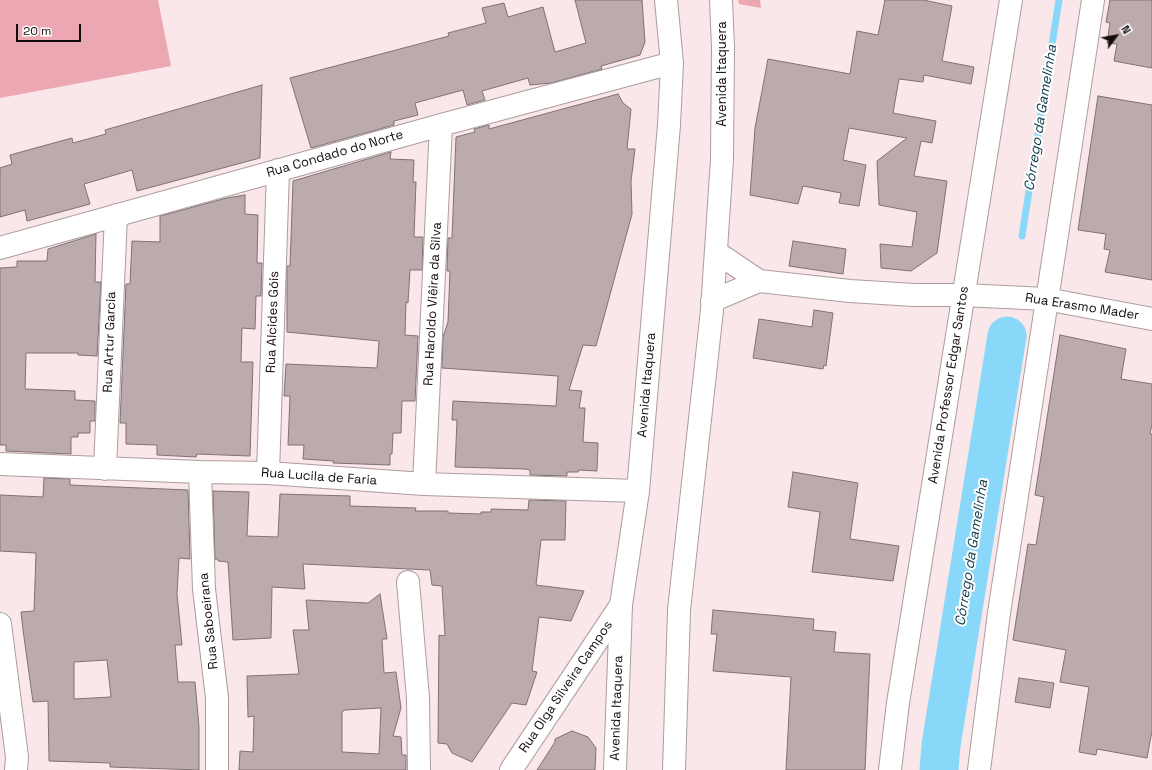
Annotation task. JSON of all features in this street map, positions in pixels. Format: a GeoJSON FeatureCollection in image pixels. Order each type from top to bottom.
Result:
{"type":"FeatureCollection","features":[{"type":"Feature","properties":{"kind":"street","name":"Avenida Itaquera"},"geometry":{"type":"LineString","coordinates":[[615,770],[621,604],[638,491],[668,133],[672,63],[666,0]]}},
{"type":"Feature","properties":{"kind":"street","name":"Avenida Itaquera"},"geometry":{"type":"LineString","coordinates":[[674,770],[679,610],[712,300],[722,159],[722,0]]}},
{"type":"Feature","properties":{"kind":"street","name":"Avenida Professor Edgar Santos"},"geometry":{"type":"LineString","coordinates":[[890,770],[898,703],[1011,0]]}},
{"type":"Feature","properties":{"kind":"street"},"geometry":{"type":"LineString","coordinates":[[979,770],[999,613],[1093,0]]}},
{"type":"Feature","properties":{"kind":"street","name":"Rua Condado do Norte"},"geometry":{"type":"LineString","coordinates":[[0,248],[441,125],[672,63]]}},
{"type":"Feature","properties":{"kind":"street","name":"Rua Haroldo Viêira da Silva"},"geometry":{"type":"LineString","coordinates":[[424,484],[441,125]]}},
{"type":"Feature","properties":{"kind":"street","name":"Rua Alcides Góis"},"geometry":{"type":"LineString","coordinates":[[268,473],[278,170]]}},
{"type":"Feature","properties":{"kind":"street","name":"Rua Artur Garcia"},"geometry":{"type":"LineString","coordinates":[[105,469],[116,215]]}},
{"type":"Feature","properties":{"kind":"street"},"geometry":{"type":"LineString","coordinates":[[716,252],[759,281]]}},
{"type":"Feature","properties":{"kind":"street"},"geometry":{"type":"LineString","coordinates":[[712,300],[759,281]]}},
{"type":"Feature","properties":{"kind":"street","name":"Rua Erasmo Mader"},"geometry":{"type":"LineString","coordinates":[[759,281],[914,296],[963,295],[1046,300],[1152,318]]}},
{"type":"Feature","properties":{"kind":"street","name":"Rua Lucila de Faria"},"geometry":{"type":"LineString","coordinates":[[0,464],[105,469],[268,473],[424,484],[638,491]]}},
{"type":"Feature","properties":{"kind":"street","name":"Rua Saboeirana"},"geometry":{"type":"LineString","coordinates":[[200,472],[204,589],[217,698],[217,770]]}},
{"type":"Feature","properties":{"kind":"street"},"geometry":{"type":"LineString","coordinates":[[408,582],[418,698],[419,770]]}},
{"type":"Feature","properties":{"kind":"street","name":"Rua Olga Silveira Campos"},"geometry":{"type":"LineString","coordinates":[[511,770],[621,604]]}},
{"type":"Feature","properties":{"kind":"street"},"geometry":{"type":"LineString","coordinates":[[0,624],[1,650],[17,757],[16,770]]}},
{"type":"Feature","properties":{"kind":"shaded area"},"geometry":{"type":"Polygon","coordinates":[[[0,0],[158,0],[171,66],[0,98],[0,0]]]}},
{"type":"Feature","properties":{"kind":"shaded area"},"geometry":{"type":"Polygon","coordinates":[[[738,0],[760,0],[761,8],[739,4],[738,0]]]}},
{"type":"Feature","properties":{"kind":"building"},"geometry":{"type":"Polygon","coordinates":[[[575,0],[642,0],[645,42],[640,55],[601,66],[602,69],[551,83],[530,85],[528,78],[482,91],[485,100],[467,105],[463,90],[415,103],[418,115],[394,121],[394,125],[311,148],[290,78],[449,36],[448,33],[486,23],[482,8],[504,3],[508,17],[543,7],[555,52],[586,43],[575,0]]]}},
{"type":"Feature","properties":{"kind":"building"},"geometry":{"type":"Polygon","coordinates":[[[885,0],[923,0],[952,6],[942,61],[974,67],[971,84],[924,75],[923,82],[899,79],[893,113],[936,121],[932,143],[921,141],[914,176],[947,181],[937,253],[911,271],[881,268],[880,244],[912,247],[917,212],[879,205],[877,161],[907,138],[849,128],[843,160],[866,165],[859,206],[839,203],[841,193],[803,186],[798,204],[750,195],[755,128],[768,59],[850,74],[857,31],[878,35],[885,0]]]}},
{"type":"Feature","properties":{"kind":"building"},"geometry":{"type":"Polygon","coordinates":[[[1110,0],[1152,0],[1152,68],[1114,61],[1117,44],[1107,43],[1110,23],[1106,22],[1110,0]]]}},
{"type":"Feature","properties":{"kind":"building"},"geometry":{"type":"Polygon","coordinates":[[[262,85],[260,158],[137,191],[132,170],[84,184],[90,204],[27,221],[25,210],[0,217],[0,168],[12,164],[10,155],[72,138],[73,143],[106,134],[105,130],[262,85]]]}},
{"type":"Feature","properties":{"kind":"building"},"geometry":{"type":"Polygon","coordinates":[[[618,94],[623,103],[631,109],[627,149],[635,149],[631,181],[632,214],[596,346],[583,345],[569,390],[582,391],[579,408],[585,408],[583,442],[598,443],[597,471],[579,470],[578,472],[567,472],[567,476],[530,475],[530,470],[525,469],[455,467],[457,420],[452,420],[453,401],[556,406],[558,376],[442,368],[443,337],[448,322],[450,271],[447,271],[448,238],[452,238],[456,137],[475,132],[474,129],[489,125],[489,129],[618,94]]]}},
{"type":"Feature","properties":{"kind":"building"},"geometry":{"type":"Polygon","coordinates":[[[1098,96],[1152,105],[1152,280],[1105,272],[1110,250],[1104,249],[1106,234],[1078,230],[1098,96]]]}},
{"type":"Feature","properties":{"kind":"building"},"geometry":{"type":"Polygon","coordinates":[[[391,152],[390,159],[414,160],[413,182],[416,182],[414,237],[423,237],[422,270],[410,270],[408,303],[406,302],[405,335],[418,336],[415,401],[402,401],[401,433],[393,433],[390,465],[333,463],[334,461],[303,459],[304,445],[288,445],[290,396],[284,396],[286,364],[377,368],[379,341],[287,332],[287,266],[290,266],[293,181],[391,152]]]}},
{"type":"Feature","properties":{"kind":"building"},"geometry":{"type":"Polygon","coordinates":[[[245,195],[245,214],[258,215],[257,263],[262,263],[261,296],[256,296],[255,329],[242,328],[241,362],[253,362],[250,456],[197,454],[196,457],[157,455],[157,445],[126,444],[126,423],[120,423],[126,284],[130,284],[132,241],[160,242],[160,216],[227,198],[245,195]]]}},
{"type":"Feature","properties":{"kind":"building"},"geometry":{"type":"Polygon","coordinates":[[[96,234],[95,282],[101,282],[97,356],[78,355],[78,353],[26,353],[25,389],[75,391],[75,400],[95,401],[95,421],[90,421],[90,433],[78,433],[78,437],[71,437],[71,454],[6,451],[6,445],[0,445],[0,268],[17,267],[17,261],[47,261],[48,249],[96,234]]]}},
{"type":"Feature","properties":{"kind":"building"},"geometry":{"type":"Polygon","coordinates":[[[793,241],[846,249],[843,274],[789,266],[793,241]]]}},
{"type":"Feature","properties":{"kind":"building"},"geometry":{"type":"Polygon","coordinates":[[[814,310],[833,313],[826,366],[824,365],[823,369],[753,358],[759,319],[812,327],[814,310]]]}},
{"type":"Feature","properties":{"kind":"building"},"geometry":{"type":"Polygon","coordinates":[[[1060,335],[1126,349],[1121,379],[1152,384],[1152,424],[1150,434],[1152,434],[1152,731],[1147,758],[1097,749],[1096,755],[1079,752],[1089,687],[1060,682],[1066,650],[1013,640],[1028,544],[1036,545],[1044,497],[1035,495],[1060,335]]]}},
{"type":"Feature","properties":{"kind":"building"},"geometry":{"type":"Polygon","coordinates":[[[793,472],[858,483],[850,539],[899,546],[893,581],[812,572],[820,512],[788,507],[793,472]]]}},
{"type":"Feature","properties":{"kind":"building"},"geometry":{"type":"Polygon","coordinates":[[[44,478],[70,479],[70,485],[188,490],[190,559],[179,558],[177,594],[182,645],[175,645],[178,682],[195,682],[199,727],[199,770],[110,767],[110,763],[49,761],[48,701],[33,702],[21,612],[34,611],[36,553],[0,551],[0,495],[43,497],[44,478]],[[107,660],[74,662],[74,699],[111,697],[107,660]]]}},
{"type":"Feature","properties":{"kind":"building"},"geometry":{"type":"Polygon","coordinates":[[[213,491],[249,492],[247,536],[278,537],[280,494],[350,496],[350,506],[416,508],[415,511],[448,511],[448,513],[481,514],[481,512],[491,512],[491,509],[528,510],[529,500],[566,501],[565,540],[541,540],[536,585],[584,591],[571,621],[539,617],[532,671],[537,672],[526,705],[512,703],[472,762],[452,753],[447,744],[438,743],[439,635],[445,636],[442,586],[432,585],[430,570],[303,564],[305,589],[272,587],[271,638],[233,640],[228,562],[218,561],[218,559],[215,559],[213,491]]]}},
{"type":"Feature","properties":{"kind":"building"},"geometry":{"type":"Polygon","coordinates":[[[380,594],[387,639],[382,639],[384,673],[396,672],[401,708],[393,736],[401,737],[402,755],[406,755],[406,770],[239,770],[240,751],[253,752],[254,716],[248,717],[247,676],[299,674],[293,630],[309,630],[306,600],[368,603],[380,594]],[[381,708],[345,710],[342,712],[342,752],[379,754],[381,708]]]}},
{"type":"Feature","properties":{"kind":"building"},"geometry":{"type":"Polygon","coordinates":[[[713,610],[814,619],[813,630],[836,632],[834,652],[870,654],[865,770],[786,770],[791,677],[713,671],[717,634],[711,634],[713,610]]]}},
{"type":"Feature","properties":{"kind":"building"},"geometry":{"type":"Polygon","coordinates":[[[1019,678],[1054,683],[1050,708],[1015,702],[1019,678]]]}},
{"type":"Feature","properties":{"kind":"building"},"geometry":{"type":"Polygon","coordinates":[[[572,731],[588,737],[596,748],[595,770],[537,770],[555,742],[555,739],[572,731]]]}},
{"type":"Feature","properties":{"kind":"waterway","name":"Córrego da Gamelinha"},"geometry":{"type":"LineString","coordinates":[[1022,236],[1059,0]]}},
{"type":"Feature","properties":{"kind":"waterway","name":"Córrego da Gamelinha"},"geometry":{"type":"LineString","coordinates":[[939,770],[941,745],[1007,336]]}}]}
